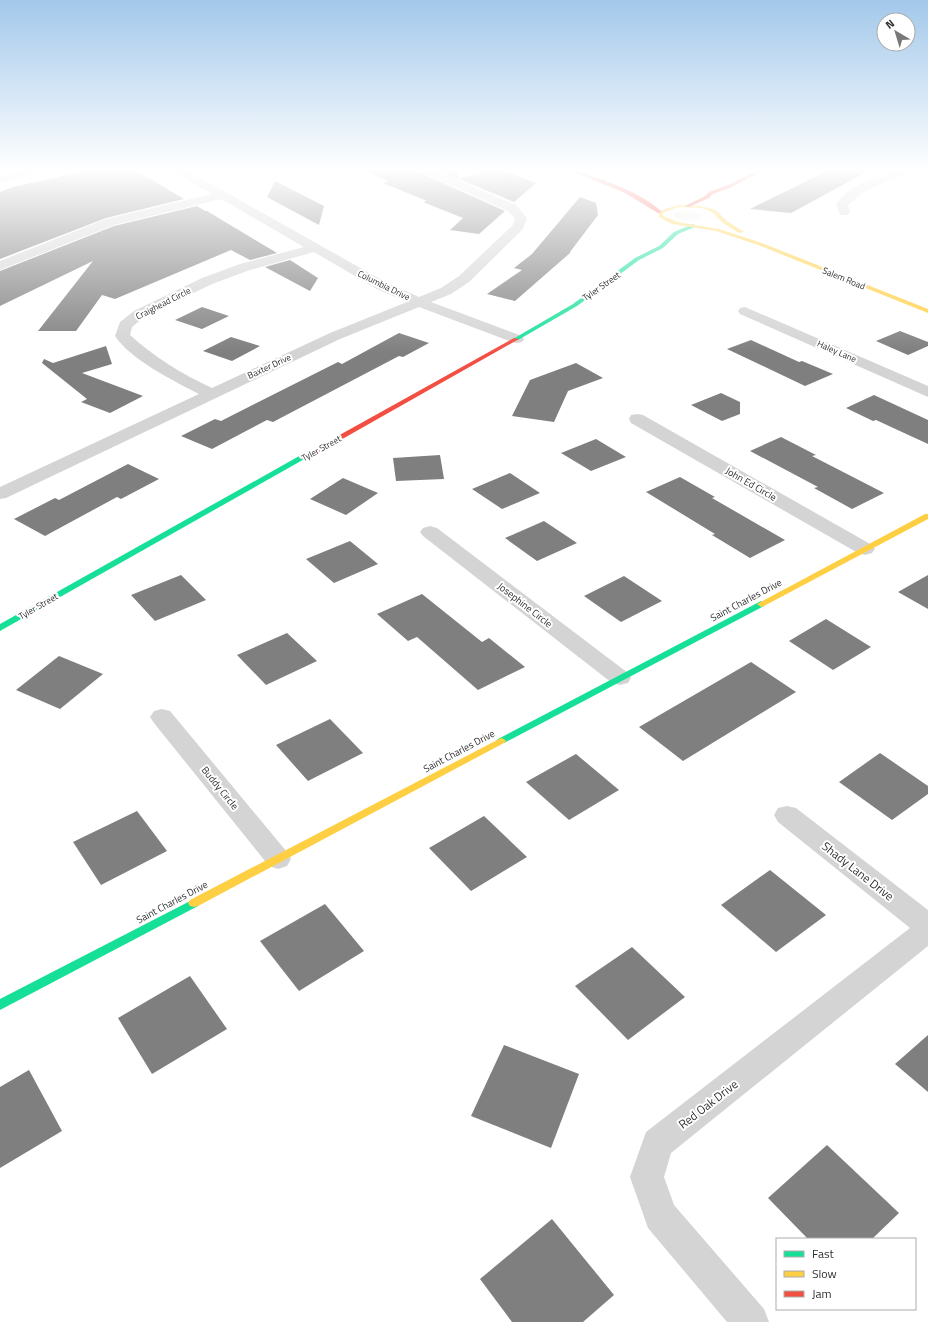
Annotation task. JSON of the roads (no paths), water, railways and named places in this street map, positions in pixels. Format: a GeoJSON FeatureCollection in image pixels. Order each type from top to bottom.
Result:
{"type":"FeatureCollection","features":[{"type":"Feature","properties":{"kind":"street"},"geometry":{"type":"LineString","coordinates":[[0,266],[91,230]]}},
{"type":"Feature","properties":{"kind":"street","name":"Columbia Drive"},"geometry":{"type":"LineString","coordinates":[[283,230],[382,286],[419,302],[517,338]]}},
{"type":"Feature","properties":{"kind":"street","name":"Baxter Drive"},"geometry":{"type":"LineString","coordinates":[[0,494],[210,393],[335,336],[446,291],[464,279],[515,230]]}},
{"type":"Feature","properties":{"kind":"street","name":"Tyler Street"},"geometry":{"type":"LineString","coordinates":[[0,628],[575,305],[637,259],[661,247],[676,233],[685,230]]}},
{"type":"Feature","properties":{"kind":"street","name":"Salem Road"},"geometry":{"type":"LineString","coordinates":[[714,230],[726,232],[760,244],[928,311]]}},
{"type":"Feature","properties":{"kind":"street","name":"Salem Road"},"geometry":{"type":"LineString","coordinates":[[736,230],[760,244]]}},
{"type":"Feature","properties":{"kind":"street"},"geometry":{"type":"LineString","coordinates":[[661,247],[693,236],[712,232],[726,232]]}},
{"type":"Feature","properties":{"kind":"street","name":"Tyler Street"},"geometry":{"type":"LineString","coordinates":[[637,259],[648,244]]}},
{"type":"Feature","properties":{"kind":"street","name":"Craighead Circle"},"geometry":{"type":"LineString","coordinates":[[210,393],[178,378],[154,363],[135,348],[122,336],[124,325],[139,314],[207,281],[246,267],[315,248]]}},
{"type":"Feature","properties":{"kind":"street","name":"Haley Lane"},"geometry":{"type":"LineString","coordinates":[[745,311],[928,391]]}},
{"type":"Feature","properties":{"kind":"street","name":"John Ed Circle"},"geometry":{"type":"LineString","coordinates":[[637,419],[866,549]]}},
{"type":"Feature","properties":{"kind":"street","name":"Saint Charles Drive"},"geometry":{"type":"LineString","coordinates":[[0,1005],[928,516]]}},
{"type":"Feature","properties":{"kind":"street","name":"Josephine Circle"},"geometry":{"type":"LineString","coordinates":[[430,532],[620,678]]}},
{"type":"Feature","properties":{"kind":"street","name":"Buddy Circle"},"geometry":{"type":"LineString","coordinates":[[162,717],[278,858]]}},
{"type":"Feature","properties":{"kind":"street","name":"Shady Lane Drive"},"geometry":{"type":"LineString","coordinates":[[787,815],[928,926]]}},
{"type":"Feature","properties":{"kind":"street","name":"Red Oak Drive"},"geometry":{"type":"LineString","coordinates":[[751,1322],[660,1216],[647,1177],[658,1143],[928,930]]}}]}
